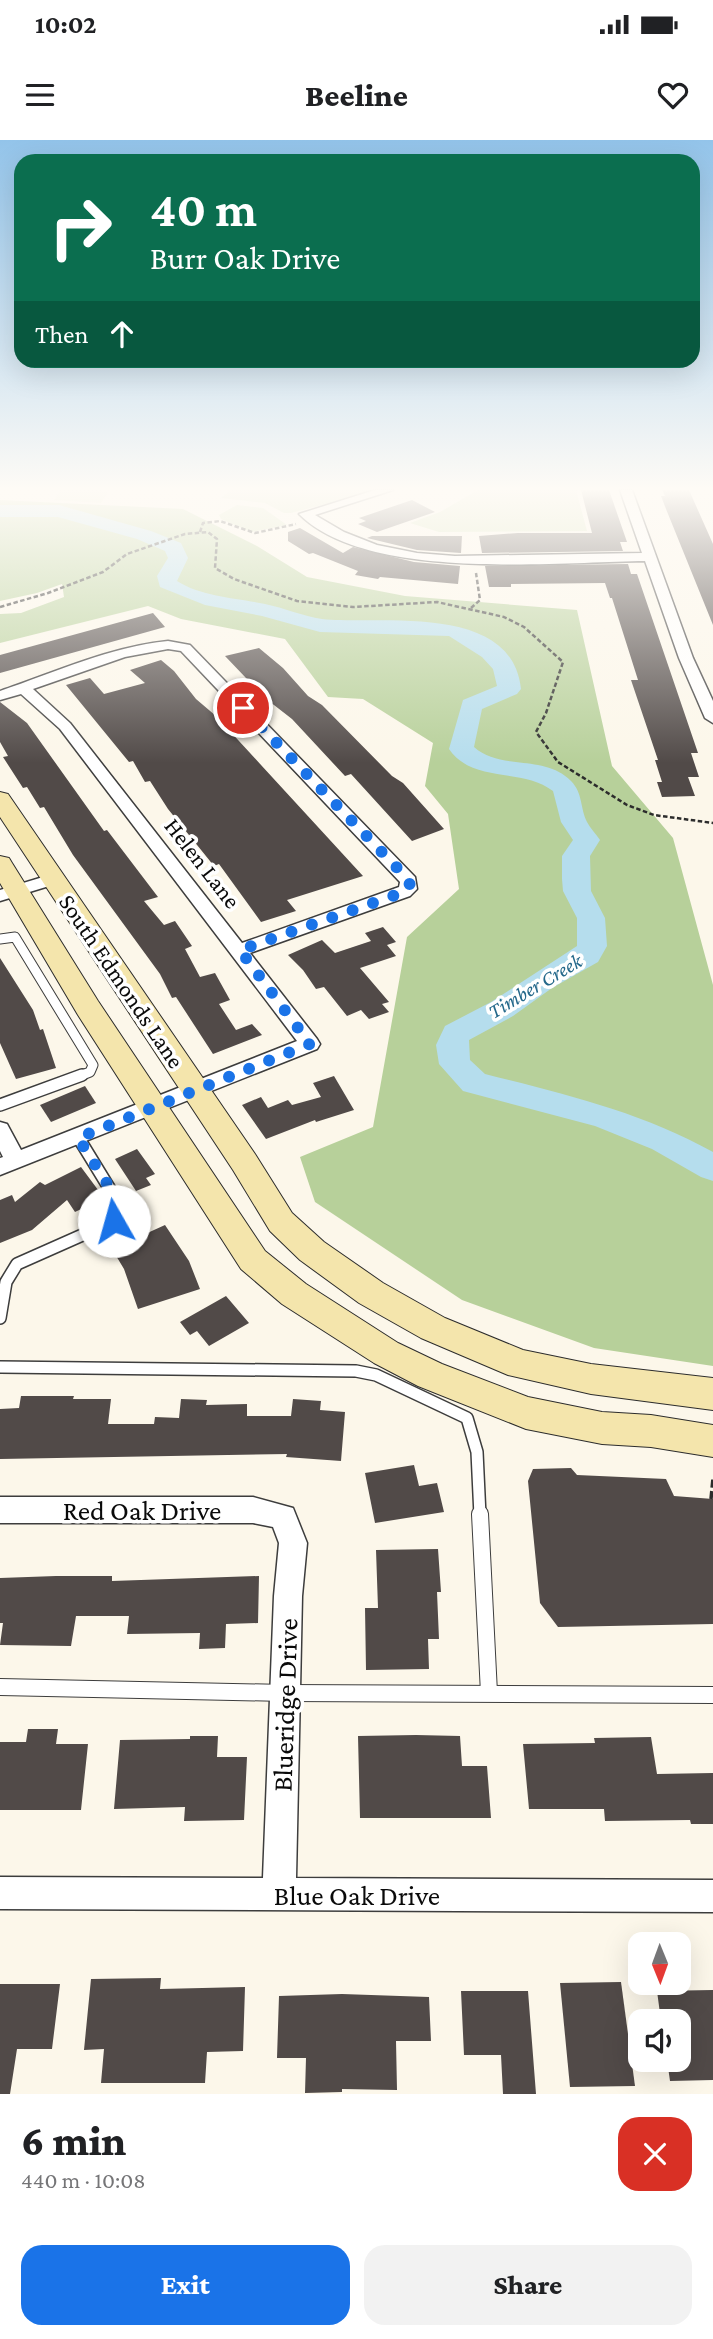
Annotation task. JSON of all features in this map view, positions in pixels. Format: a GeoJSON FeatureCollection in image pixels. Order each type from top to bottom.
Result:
{"type":"FeatureCollection","features":[{"type":"Feature","properties":{"kind":"main road","name":"South Edmonds Lane"},"geometry":{"type":"LineString","coordinates":[[0,799],[281,1222],[312,1251],[371,1293],[433,1328],[520,1364],[591,1379],[713,1394]]}},
{"type":"Feature","properties":{"kind":"main road","name":"South Edmonds Lane"},"geometry":{"type":"LineString","coordinates":[[0,863],[8,893],[155,1107],[253,1260],[294,1294],[366,1341],[430,1375],[526,1413],[602,1429],[651,1432],[713,1441]]}},
{"type":"Feature","properties":{"kind":"street"},"geometry":{"type":"LineString","coordinates":[[660,581],[686,658],[713,717]]}},
{"type":"Feature","properties":{"kind":"street"},"geometry":{"type":"LineString","coordinates":[[0,696],[86,665],[158,645],[173,644],[184,648],[409,881],[408,889],[404,892],[240,950]]}},
{"type":"Feature","properties":{"kind":"street","name":"Helen Lane"},"geometry":{"type":"LineString","coordinates":[[23,688],[65,726],[310,1044],[195,1090]]}},
{"type":"Feature","properties":{"kind":"street"},"geometry":{"type":"LineString","coordinates":[[8,893],[53,878]]}},
{"type":"Feature","properties":{"kind":"street"},"geometry":{"type":"LineString","coordinates":[[0,1130],[8,1164],[195,1090]]}},
{"type":"Feature","properties":{"kind":"street","name":"Red Oak Drive"},"geometry":{"type":"LineString","coordinates":[[0,1510],[253,1510],[283,1517]]}},
{"type":"Feature","properties":{"kind":"street","name":"Blueridge Drive"},"geometry":{"type":"LineString","coordinates":[[279,1896],[285,1692],[293,1544],[283,1517]]}},
{"type":"Feature","properties":{"kind":"street","name":"Blue Oak Drive"},"geometry":{"type":"LineString","coordinates":[[0,1893],[713,1896]]}},
{"type":"Feature","properties":{"kind":"lane"},"geometry":{"type":"LineString","coordinates":[[0,939],[15,937],[93,1065],[90,1072],[0,1105]]}},
{"type":"Feature","properties":{"kind":"lane"},"geometry":{"type":"LineString","coordinates":[[0,1318],[6,1282],[17,1264],[114,1221],[120,1204],[78,1138]]}},
{"type":"Feature","properties":{"kind":"lane"},"geometry":{"type":"LineString","coordinates":[[0,1367],[356,1371],[376,1375],[467,1418],[477,1452],[489,1693]]}},
{"type":"Feature","properties":{"kind":"lane"},"geometry":{"type":"LineString","coordinates":[[0,1687],[713,1695]]}},
{"type":"Feature","properties":{"kind":"path"},"geometry":{"type":"LineString","coordinates":[[0,605],[38,597],[79,581]]}},
{"type":"Feature","properties":{"kind":"path"},"geometry":{"type":"LineString","coordinates":[[240,581],[289,599],[353,607],[437,602],[471,608],[519,623],[563,662],[546,713],[536,732],[558,762],[620,801],[646,813],[713,823]]}},
{"type":"Feature","properties":{"kind":"path"},"geometry":{"type":"LineString","coordinates":[[471,608],[480,600],[477,581]]}},
{"type":"Feature","properties":{"kind":"path"},"geometry":{"type":"LineString","coordinates":[[711,1499],[713,1478]]}},
{"type":"Feature","properties":{"kind":"green space"},"geometry":{"type":"Polygon","coordinates":[[[0,581],[329,581],[405,596],[577,610],[612,766],[673,838],[713,985],[713,1366],[594,1348],[462,1300],[315,1202],[300,1157],[373,1127],[407,937],[459,889],[448,814],[425,786],[433,743],[363,699],[328,697],[285,639],[181,619],[148,606],[0,643],[0,614],[21,613],[64,597],[62,584],[0,601],[0,581]]]}},
{"type":"Feature","properties":{"kind":"building"},"geometry":{"type":"Polygon","coordinates":[[[427,581],[458,581],[458,584],[427,581]]]}},
{"type":"Feature","properties":{"kind":"building"},"geometry":{"type":"Polygon","coordinates":[[[488,581],[639,581],[698,753],[691,753],[699,777],[688,777],[695,796],[662,797],[657,782],[662,782],[655,760],[658,760],[631,680],[638,680],[605,583],[511,584],[511,587],[489,587],[488,581]]]}},
{"type":"Feature","properties":{"kind":"building"},"geometry":{"type":"Polygon","coordinates":[[[695,581],[713,581],[713,625],[695,581]]]}},
{"type":"Feature","properties":{"kind":"building"},"geometry":{"type":"Polygon","coordinates":[[[153,613],[165,627],[0,673],[0,655],[153,613]]]}},
{"type":"Feature","properties":{"kind":"building"},"geometry":{"type":"Polygon","coordinates":[[[259,648],[283,668],[308,696],[322,705],[392,776],[403,783],[444,829],[412,841],[351,774],[345,776],[292,719],[265,698],[225,656],[259,648]]]}},
{"type":"Feature","properties":{"kind":"building"},"geometry":{"type":"Polygon","coordinates":[[[161,660],[363,876],[287,900],[296,911],[261,922],[219,864],[214,866],[168,809],[150,781],[145,782],[133,761],[129,762],[66,685],[90,678],[104,694],[145,683],[130,670],[161,660]]]}},
{"type":"Feature","properties":{"kind":"building"},"geometry":{"type":"Polygon","coordinates":[[[0,702],[27,723],[104,831],[107,830],[158,897],[144,901],[164,925],[175,921],[192,946],[185,949],[200,977],[215,973],[230,1000],[219,1004],[236,1030],[252,1024],[262,1035],[213,1054],[176,997],[172,998],[160,974],[73,855],[44,807],[40,808],[27,787],[23,788],[3,757],[8,756],[0,742],[0,702]]]}},
{"type":"Feature","properties":{"kind":"building"},"geometry":{"type":"Polygon","coordinates":[[[383,927],[396,942],[387,945],[396,956],[360,968],[389,1002],[382,1004],[389,1012],[369,1019],[361,1010],[347,1016],[324,987],[316,989],[288,955],[322,940],[335,953],[371,941],[365,933],[383,927]]]}},
{"type":"Feature","properties":{"kind":"building"},"geometry":{"type":"Polygon","coordinates":[[[0,958],[33,1010],[40,1030],[43,1029],[56,1068],[16,1079],[0,1043],[0,958]]]}},
{"type":"Feature","properties":{"kind":"building"},"geometry":{"type":"Polygon","coordinates":[[[334,1076],[354,1110],[316,1122],[315,1120],[266,1139],[242,1105],[261,1097],[268,1108],[288,1100],[292,1105],[321,1097],[313,1083],[334,1076]]]}},
{"type":"Feature","properties":{"kind":"building"},"geometry":{"type":"Polygon","coordinates":[[[85,1086],[96,1103],[51,1122],[40,1105],[85,1086]]]}},
{"type":"Feature","properties":{"kind":"building"},"geometry":{"type":"Polygon","coordinates":[[[137,1149],[155,1174],[146,1178],[151,1185],[136,1191],[115,1159],[137,1149]]]}},
{"type":"Feature","properties":{"kind":"building"},"geometry":{"type":"Polygon","coordinates":[[[81,1167],[104,1198],[75,1212],[67,1200],[32,1230],[0,1243],[0,1200],[12,1195],[15,1202],[40,1182],[45,1185],[81,1167]]]}},
{"type":"Feature","properties":{"kind":"building"},"geometry":{"type":"Polygon","coordinates":[[[165,1225],[189,1261],[200,1289],[138,1309],[124,1269],[112,1249],[165,1225]]]}},
{"type":"Feature","properties":{"kind":"building"},"geometry":{"type":"Polygon","coordinates":[[[226,1296],[249,1323],[209,1346],[197,1331],[190,1335],[180,1322],[226,1296]]]}},
{"type":"Feature","properties":{"kind":"building"},"geometry":{"type":"Polygon","coordinates":[[[21,1396],[111,1399],[108,1424],[154,1424],[155,1417],[179,1418],[181,1399],[207,1400],[206,1405],[247,1404],[247,1416],[291,1416],[293,1399],[321,1401],[320,1410],[345,1412],[341,1461],[286,1457],[287,1454],[0,1459],[0,1409],[19,1408],[21,1396]]]}},
{"type":"Feature","properties":{"kind":"building"},"geometry":{"type":"Polygon","coordinates":[[[414,1465],[419,1486],[437,1483],[444,1512],[375,1523],[365,1473],[414,1465]]]}},
{"type":"Feature","properties":{"kind":"building"},"geometry":{"type":"Polygon","coordinates":[[[571,1468],[577,1475],[666,1479],[674,1496],[713,1499],[713,1624],[558,1627],[540,1603],[528,1481],[533,1469],[571,1468]]]}},
{"type":"Feature","properties":{"kind":"building"},"geometry":{"type":"Polygon","coordinates":[[[438,1549],[441,1592],[437,1592],[439,1639],[428,1639],[429,1669],[366,1670],[365,1608],[378,1608],[376,1550],[438,1549]]]}},
{"type":"Feature","properties":{"kind":"building"},"geometry":{"type":"Polygon","coordinates":[[[112,1576],[112,1581],[259,1576],[258,1623],[226,1624],[225,1648],[199,1649],[200,1633],[127,1634],[129,1616],[76,1616],[71,1646],[0,1645],[3,1623],[0,1623],[0,1578],[112,1576]]]}},
{"type":"Feature","properties":{"kind":"building"},"geometry":{"type":"Polygon","coordinates":[[[28,1729],[58,1729],[56,1744],[88,1744],[81,1810],[0,1810],[0,1742],[26,1742],[28,1729]]]}},
{"type":"Feature","properties":{"kind":"building"},"geometry":{"type":"Polygon","coordinates":[[[190,1736],[218,1736],[217,1757],[247,1757],[244,1820],[184,1821],[185,1807],[114,1809],[120,1740],[190,1739],[190,1736]]]}},
{"type":"Feature","properties":{"kind":"building"},"geometry":{"type":"Polygon","coordinates":[[[358,1736],[460,1736],[462,1766],[487,1766],[491,1818],[360,1818],[358,1736]]]}},
{"type":"Feature","properties":{"kind":"building"},"geometry":{"type":"Polygon","coordinates":[[[651,1737],[657,1774],[713,1773],[713,1824],[691,1824],[690,1820],[605,1821],[604,1809],[529,1809],[523,1744],[595,1743],[594,1738],[651,1737]]]}},
{"type":"Feature","properties":{"kind":"building"},"geometry":{"type":"Polygon","coordinates":[[[161,1978],[160,1989],[245,1987],[243,2051],[207,2052],[205,2083],[101,2083],[104,2049],[84,2050],[91,1979],[161,1978]]]}},
{"type":"Feature","properties":{"kind":"building"},"geometry":{"type":"Polygon","coordinates":[[[621,1982],[628,2034],[628,2072],[633,2072],[635,2086],[570,2087],[560,1983],[621,1982]]]}},
{"type":"Feature","properties":{"kind":"building"},"geometry":{"type":"Polygon","coordinates":[[[0,1984],[60,1984],[52,2049],[17,2049],[10,2094],[0,2094],[0,1984]]]}},
{"type":"Feature","properties":{"kind":"building"},"geometry":{"type":"Polygon","coordinates":[[[691,1990],[713,1990],[713,2080],[670,2081],[669,2072],[691,2072],[691,2009],[659,2009],[658,1995],[691,1995],[691,1990]]]}},
{"type":"Feature","properties":{"kind":"building"},"geometry":{"type":"Polygon","coordinates":[[[461,1991],[528,1991],[536,2094],[503,2094],[501,2055],[464,2055],[461,1991]]]}},
{"type":"Feature","properties":{"kind":"building"},"geometry":{"type":"Polygon","coordinates":[[[342,1994],[429,1997],[431,2041],[396,2041],[397,2090],[342,2089],[342,2092],[305,2093],[306,2058],[277,2058],[279,1996],[342,1994]]]}},
{"type":"Feature","properties":{"kind":"waterway","name":"Timber Creek"},"geometry":{"type":"LineString","coordinates":[[167,581],[174,588],[212,601],[264,610],[320,625],[452,630],[481,645],[498,660],[508,679],[509,689],[471,705],[461,749],[483,764],[539,773],[551,778],[565,790],[575,824],[587,840],[576,856],[576,879],[577,891],[591,918],[592,946],[588,955],[541,981],[502,1009],[456,1034],[452,1045],[455,1064],[474,1083],[603,1116],[664,1140],[713,1168]]}},
{"type":"Feature","properties":{"kind":"route"},"geometry":{"type":"LineString","coordinates":[[114,1221],[120,1204],[78,1138],[310,1044],[240,950],[404,892],[410,885],[407,878],[243,708]]}}]}
